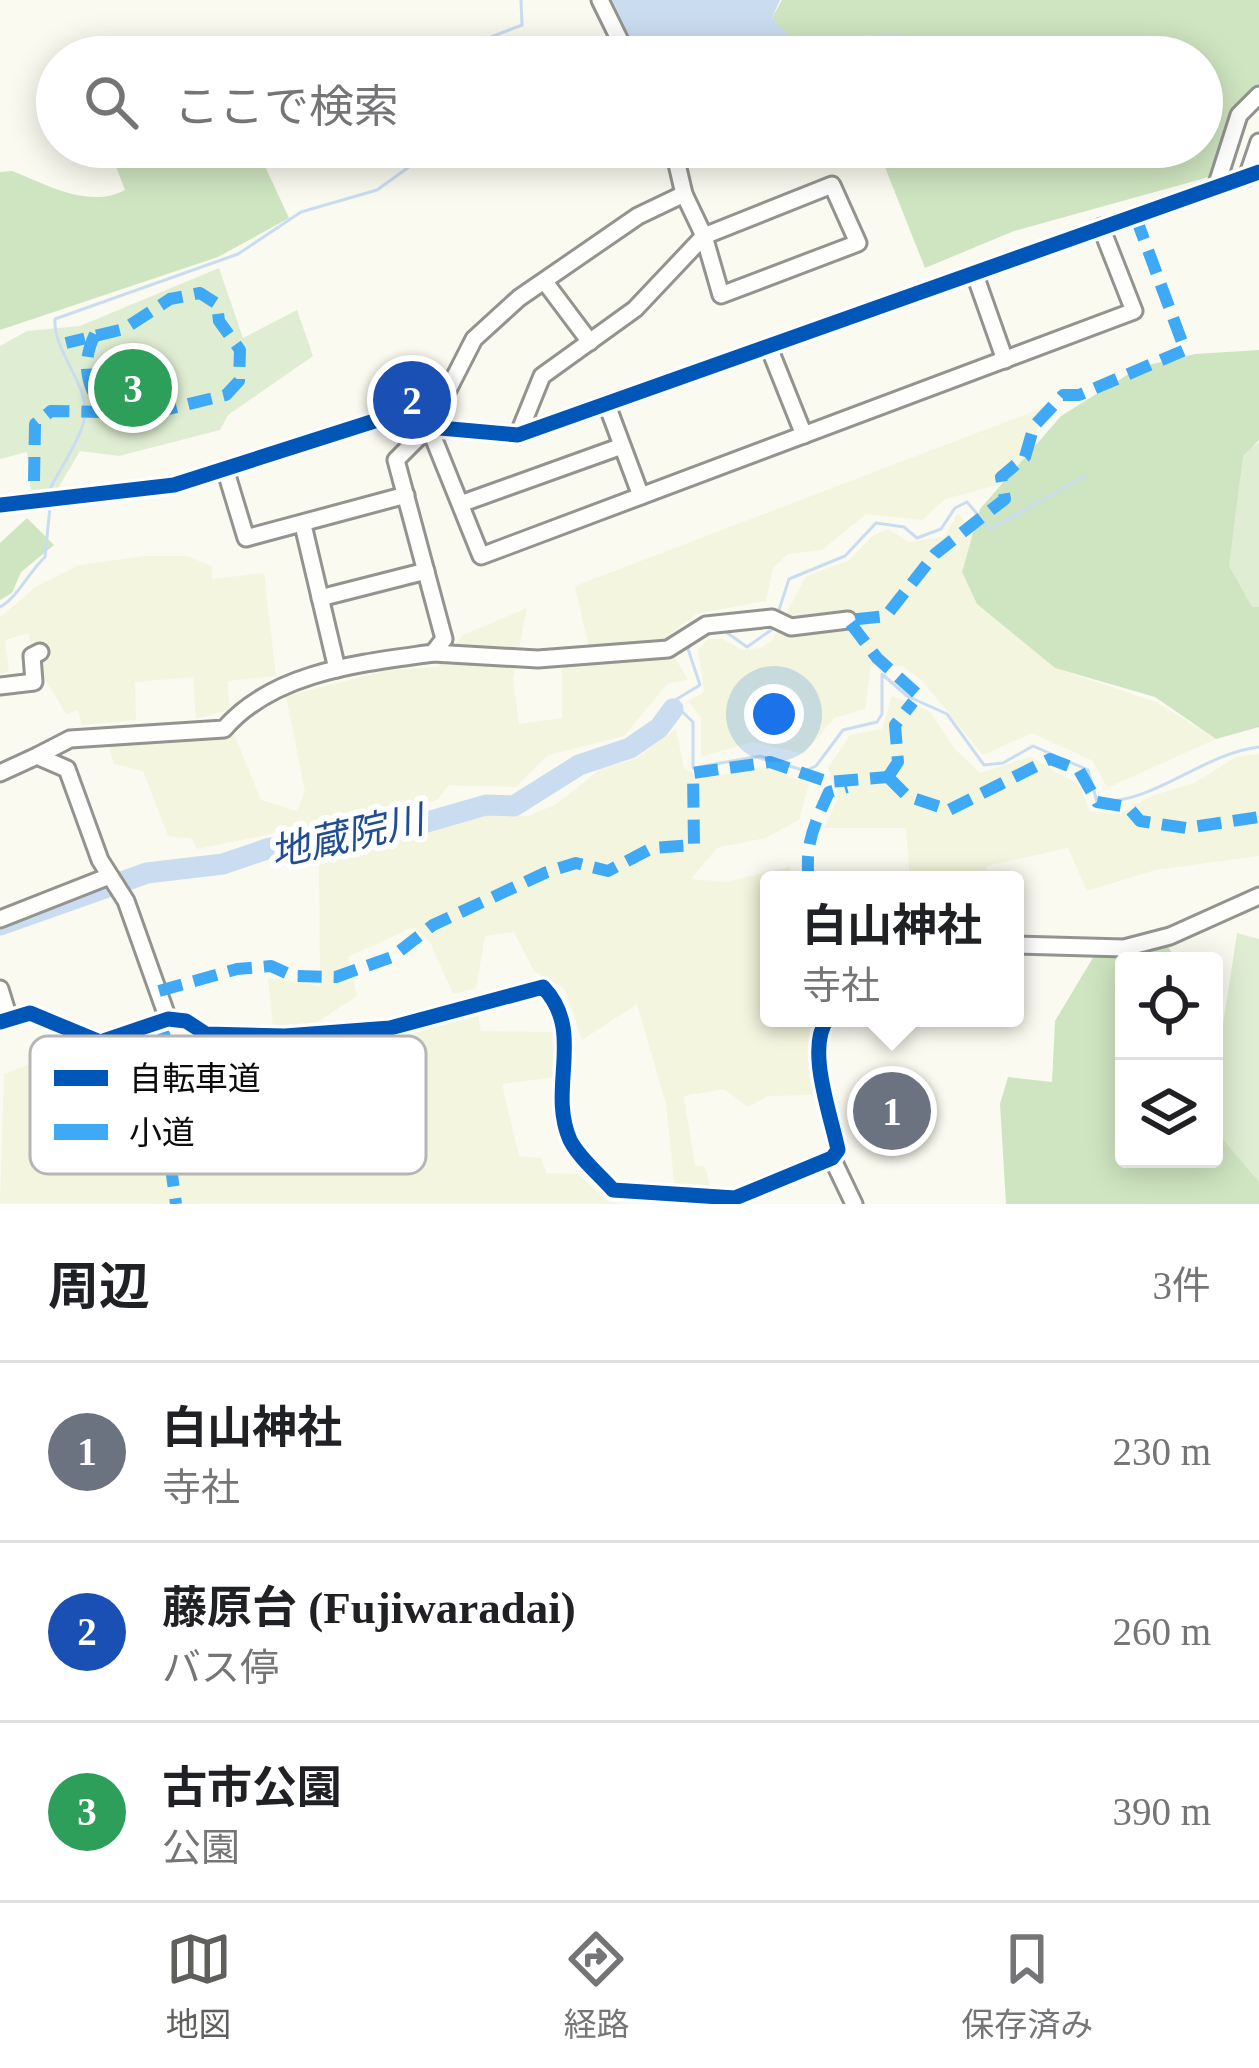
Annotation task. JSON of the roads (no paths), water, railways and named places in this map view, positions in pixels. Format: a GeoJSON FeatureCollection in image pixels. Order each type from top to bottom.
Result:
{"type":"FeatureCollection","features":[{"type":"Feature","properties":{"kind":"street"},"geometry":{"type":"LineString","coordinates":[[599,0],[617,36]]}},
{"type":"Feature","properties":{"kind":"street"},"geometry":{"type":"LineString","coordinates":[[1223,165],[1239,115],[1259,94]]}},
{"type":"Feature","properties":{"kind":"street"},"geometry":{"type":"LineString","coordinates":[[0,505],[174,485],[387,417],[429,427],[518,435],[770,350],[1253,174],[1259,142]]}},
{"type":"Feature","properties":{"kind":"street"},"geometry":{"type":"LineString","coordinates":[[518,435],[542,376],[635,309],[704,236],[832,185],[858,243],[721,296],[704,236],[684,194],[678,168]]}},
{"type":"Feature","properties":{"kind":"street"},"geometry":{"type":"LineString","coordinates":[[1216,187],[1222,168]]}},
{"type":"Feature","properties":{"kind":"street"},"geometry":{"type":"LineString","coordinates":[[433,653],[444,639],[397,460],[429,427],[474,339],[544,282],[638,216],[684,194]]}},
{"type":"Feature","properties":{"kind":"street"},"geometry":{"type":"LineString","coordinates":[[429,427],[482,556],[1134,311],[1101,226]]}},
{"type":"Feature","properties":{"kind":"street"},"geometry":{"type":"LineString","coordinates":[[975,274],[1005,360]]}},
{"type":"Feature","properties":{"kind":"street"},"geometry":{"type":"LineString","coordinates":[[544,282],[590,342]]}},
{"type":"Feature","properties":{"kind":"street"},"geometry":{"type":"LineString","coordinates":[[770,350],[804,435]]}},
{"type":"Feature","properties":{"kind":"street"},"geometry":{"type":"LineString","coordinates":[[608,406],[641,496]]}},
{"type":"Feature","properties":{"kind":"street"},"geometry":{"type":"LineString","coordinates":[[463,503],[622,446]]}},
{"type":"Feature","properties":{"kind":"street"},"geometry":{"type":"LineString","coordinates":[[226,472],[246,538],[406,495]]}},
{"type":"Feature","properties":{"kind":"street"},"geometry":{"type":"LineString","coordinates":[[303,525],[337,669]]}},
{"type":"Feature","properties":{"kind":"street"},"geometry":{"type":"LineString","coordinates":[[320,598],[426,571]]}},
{"type":"Feature","properties":{"kind":"street"},"geometry":{"type":"LineString","coordinates":[[0,773],[70,739],[224,729],[239,712],[277,691],[337,669],[433,653],[538,659],[668,649],[706,626],[772,618],[791,627],[848,620]]}},
{"type":"Feature","properties":{"kind":"street"},"geometry":{"type":"LineString","coordinates":[[0,686],[34,682],[32,656],[40,652]]}},
{"type":"Feature","properties":{"kind":"street"},"geometry":{"type":"LineString","coordinates":[[37,756],[67,769],[111,882],[126,901],[168,1019]]}},
{"type":"Feature","properties":{"kind":"street"},"geometry":{"type":"LineString","coordinates":[[0,920],[111,882]]}},
{"type":"Feature","properties":{"kind":"street"},"geometry":{"type":"LineString","coordinates":[[1024,945],[1124,948],[1170,936],[1259,896]]}},
{"type":"Feature","properties":{"kind":"street"},"geometry":{"type":"LineString","coordinates":[[118,1036],[168,1019],[186,1021],[206,1034],[390,1028],[543,987],[557,1002],[568,1051],[561,1103],[571,1142],[613,1190],[736,1201],[832,1158],[838,1150],[820,1051],[821,1027]]}},
{"type":"Feature","properties":{"kind":"street"},"geometry":{"type":"LineString","coordinates":[[0,989],[4,1018],[30,1013],[86,1036]]}},
{"type":"Feature","properties":{"kind":"street"},"geometry":{"type":"LineString","coordinates":[[832,1158],[854,1204]]}},
{"type":"Feature","properties":{"kind":"water"},"geometry":{"type":"Polygon","coordinates":[[[612,0],[780,0],[772,18],[788,36],[629,36],[612,0]]]}},
{"type":"Feature","properties":{"kind":"waterway"},"geometry":{"type":"LineString","coordinates":[[493,36],[522,25],[521,0]]}},
{"type":"Feature","properties":{"kind":"waterway"},"geometry":{"type":"LineString","coordinates":[[49,491],[77,439],[85,408],[55,319],[238,254],[301,212],[377,190],[407,168]]}},
{"type":"Feature","properties":{"kind":"waterway"},"geometry":{"type":"LineString","coordinates":[[778,613],[789,579],[845,556],[876,523],[904,527],[917,538],[941,529],[955,508],[967,502],[990,529],[1087,475]]}},
{"type":"Feature","properties":{"kind":"waterway"},"geometry":{"type":"LineString","coordinates":[[0,607],[45,557],[50,507]]}},
{"type":"Feature","properties":{"kind":"waterway"},"geometry":{"type":"LineString","coordinates":[[726,632],[747,647],[774,628]]}},
{"type":"Feature","properties":{"kind":"waterway"},"geometry":{"type":"LineString","coordinates":[[692,642],[688,649],[700,685],[672,702],[693,722],[693,768],[760,756],[805,771],[816,766],[843,730],[877,722],[882,714],[882,674],[907,696],[947,714],[984,765],[1003,763],[1033,746],[1088,770],[1097,802],[1139,795],[1218,759],[1259,747]]}},
{"type":"Feature","properties":{"kind":"waterway","name":"地蔵院川"},"geometry":{"type":"LineString","coordinates":[[0,925],[147,873],[223,864],[270,848],[420,824],[486,805],[514,806],[579,765],[630,748],[659,728],[673,709]]}},
{"type":"Feature","properties":{"kind":"place","name":"古市公園"},"geometry":{"type":"Point","coordinates":[133,388]}},
{"type":"Feature","properties":{"kind":"place","name":"藤原台 (Fujiwaradai)"},"geometry":{"type":"Point","coordinates":[412,400]}},
{"type":"Feature","properties":{"kind":"place","name":"白山神社"},"geometry":{"type":"Point","coordinates":[892,1111]}}]}
